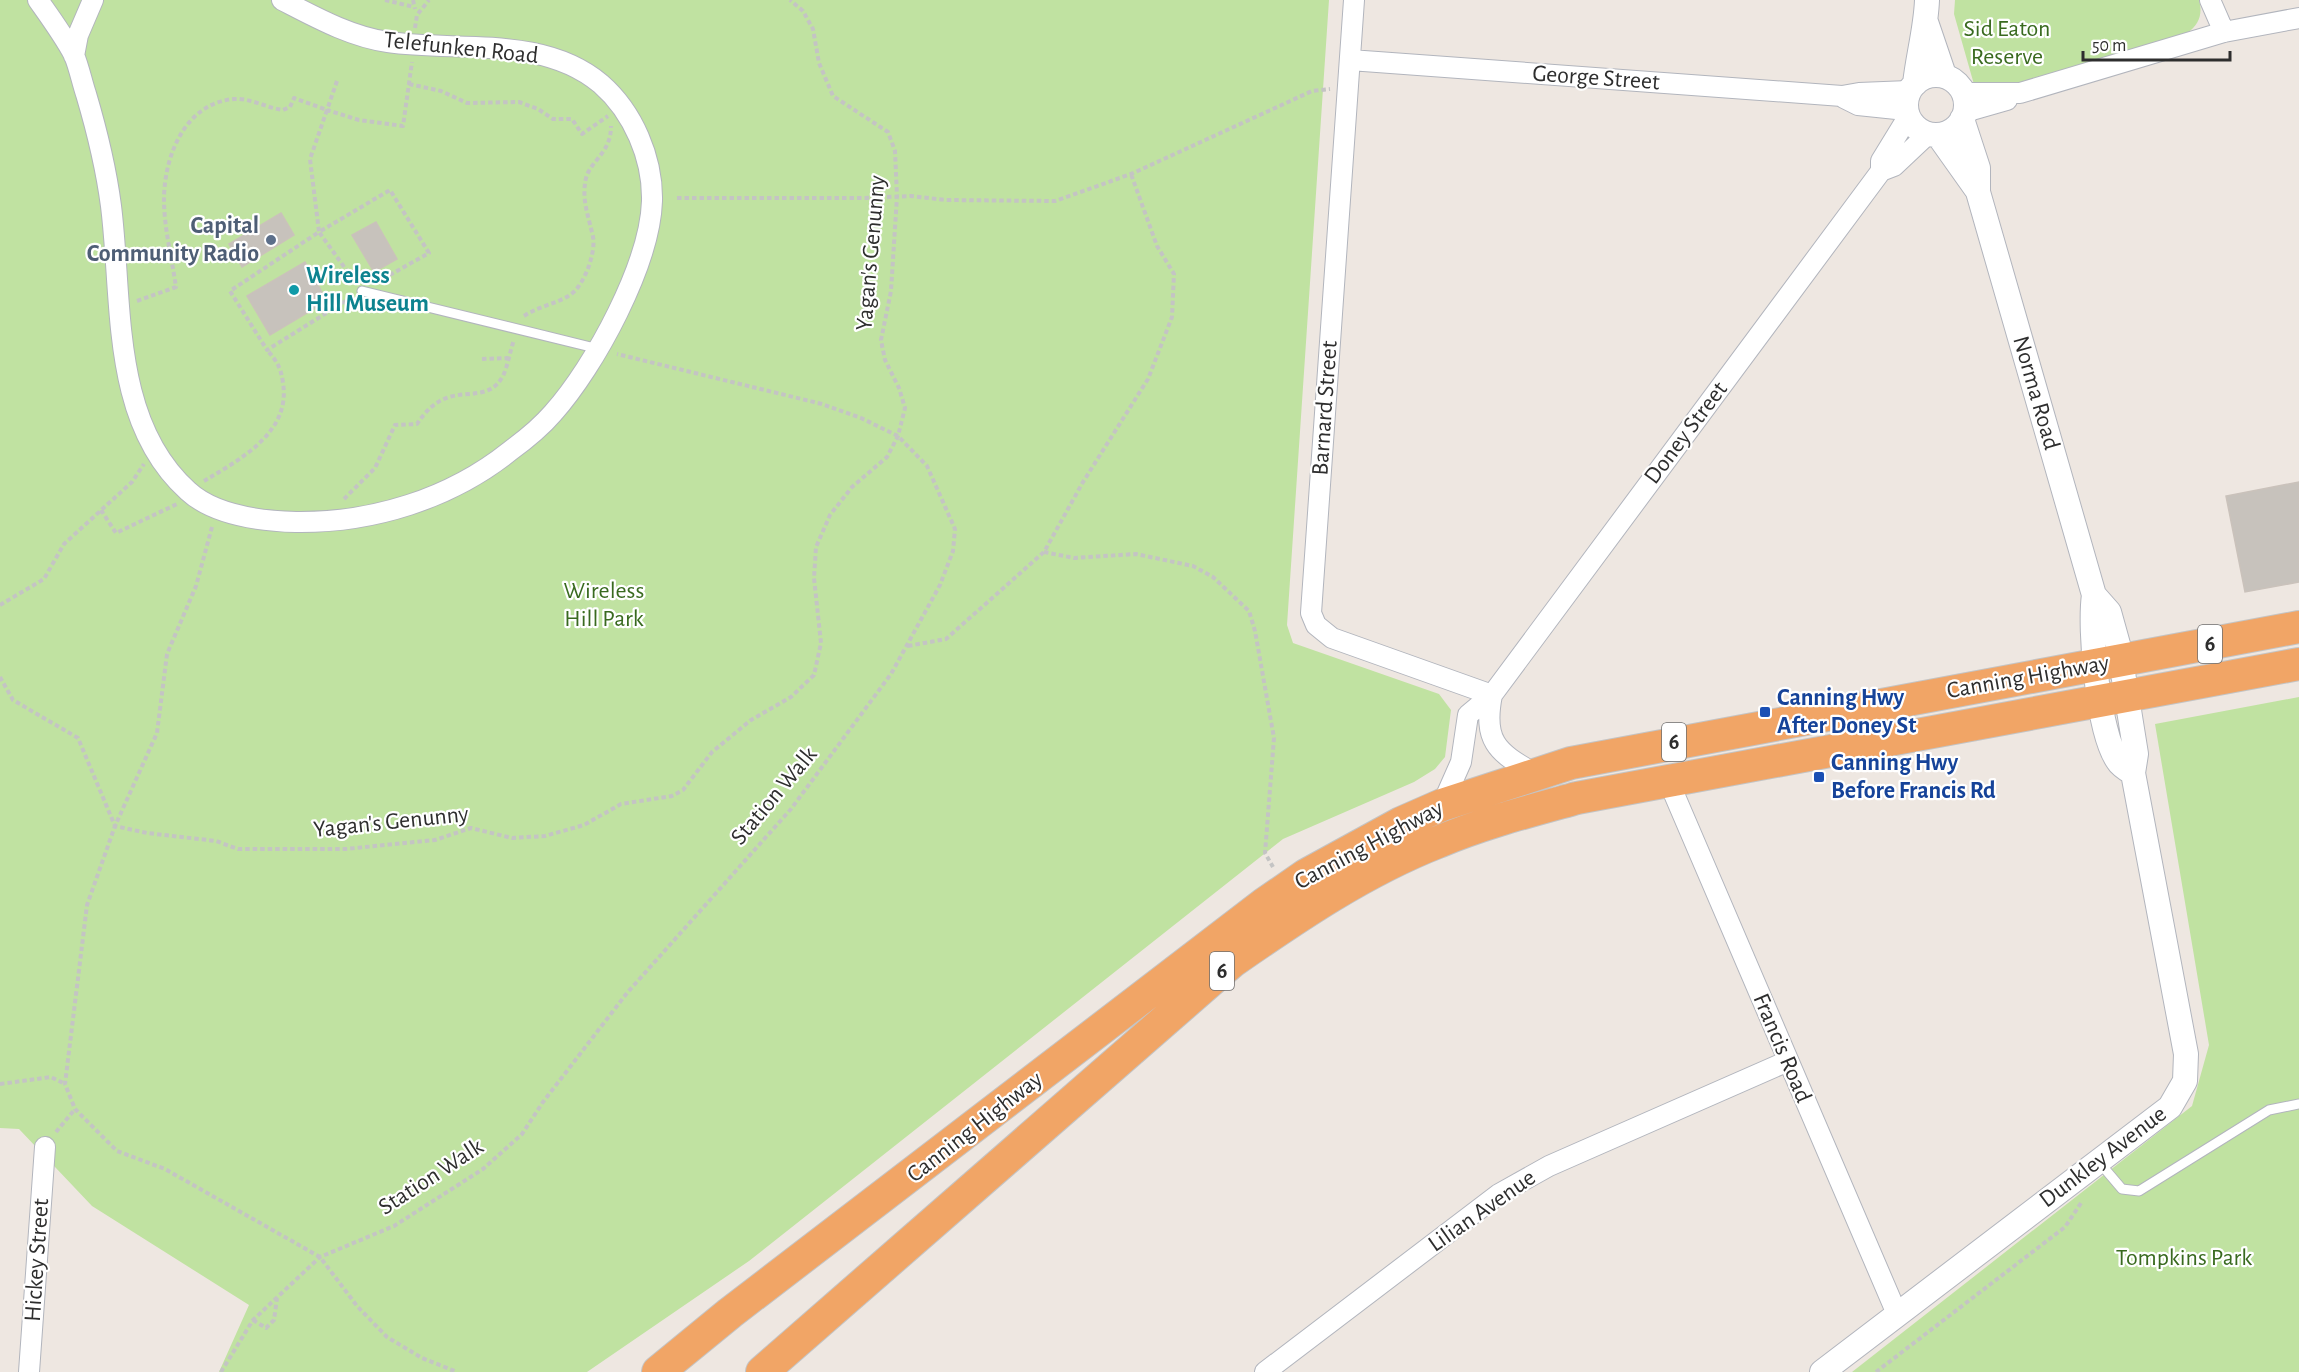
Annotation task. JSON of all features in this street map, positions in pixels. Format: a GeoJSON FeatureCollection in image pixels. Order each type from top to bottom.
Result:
{"type":"FeatureCollection","features":[{"type":"Feature","properties":{"kind":"highway","name":"Canning Highway"},"geometry":{"type":"LineString","coordinates":[[658,1372],[730,1313],[1264,904],[1347,852],[1401,823],[1442,805],[1534,773],[1665,744],[2299,627]]}},
{"type":"Feature","properties":{"kind":"highway","name":"Canning Highway"},"geometry":{"type":"LineString","coordinates":[[762,1372],[1224,969],[1304,912],[1375,871],[1437,842],[1577,798],[2299,664]]}},
{"type":"Feature","properties":{"kind":"street","name":"Telefunken Road"},"geometry":{"type":"LineString","coordinates":[[38,0],[74,56],[98,134],[111,203],[125,352],[134,405],[154,453],[217,509],[281,522],[363,518],[420,501],[457,484],[507,454],[551,416],[599,349],[633,276],[649,225],[652,201],[650,173],[640,141],[624,107],[598,82],[564,61],[531,51],[384,42],[340,28],[282,0]]}},
{"type":"Feature","properties":{"kind":"street"},"geometry":{"type":"LineString","coordinates":[[74,56],[84,17],[93,0]]}},
{"type":"Feature","properties":{"kind":"street","name":"Barnard Street"},"geometry":{"type":"LineString","coordinates":[[1354,0],[1311,613],[1316,625],[1332,638],[1492,695]]}},
{"type":"Feature","properties":{"kind":"street"},"geometry":{"type":"LineString","coordinates":[[2210,0],[2224,32]]}},
{"type":"Feature","properties":{"kind":"street"},"geometry":{"type":"LineString","coordinates":[[1927,11],[1944,75],[1963,108]]}},
{"type":"Feature","properties":{"kind":"street"},"geometry":{"type":"LineString","coordinates":[[1927,11],[1910,101],[1912,124],[1933,135],[1954,129],[1963,108]]}},
{"type":"Feature","properties":{"kind":"street"},"geometry":{"type":"LineString","coordinates":[[1963,108],[2224,32],[2299,21]]}},
{"type":"Feature","properties":{"kind":"street","name":"George Street"},"geometry":{"type":"LineString","coordinates":[[1350,60],[1842,96],[1858,105],[1910,101]]}},
{"type":"Feature","properties":{"kind":"street"},"geometry":{"type":"LineString","coordinates":[[1910,101],[1923,79],[1944,75]]}},
{"type":"Feature","properties":{"kind":"street","name":"Doney Street"},"geometry":{"type":"LineString","coordinates":[[1881,171],[1881,160],[1910,101]]}},
{"type":"Feature","properties":{"kind":"street","name":"Norma Road"},"geometry":{"type":"LineString","coordinates":[[1963,108],[1978,168],[1978,192],[2094,595],[2109,612],[2109,662],[2114,698]]}},
{"type":"Feature","properties":{"kind":"street","name":"Doney Street"},"geometry":{"type":"LineString","coordinates":[[1442,805],[1461,762],[1468,715],[1492,695],[1881,171],[1894,166],[1933,135]]}},
{"type":"Feature","properties":{"kind":"street","name":"Norma Road"},"geometry":{"type":"LineString","coordinates":[[1933,135],[1954,155],[1978,192]]}},
{"type":"Feature","properties":{"kind":"street","name":"Doney Street"},"geometry":{"type":"LineString","coordinates":[[1492,695],[1487,717],[1490,736],[1500,753],[1534,773]]}},
{"type":"Feature","properties":{"kind":"street","name":"Dunkley Avenue"},"geometry":{"type":"LineString","coordinates":[[1822,1372],[2170,1107],[2181,1091],[2187,1064],[2133,773],[2136,754],[2114,698]]}},
{"type":"Feature","properties":{"kind":"street","name":"Francis Road"},"geometry":{"type":"LineString","coordinates":[[1668,780],[1897,1314]]}},
{"type":"Feature","properties":{"kind":"street","name":"Lilian Avenue"},"geometry":{"type":"LineString","coordinates":[[1265,1372],[1499,1194],[1549,1166],[1788,1061]]}},
{"type":"Feature","properties":{"kind":"street","name":"Hickey Street"},"geometry":{"type":"LineString","coordinates":[[29,1372],[45,1147]]}},
{"type":"Feature","properties":{"kind":"lane"},"geometry":{"type":"LineString","coordinates":[[362,291],[599,349]]}},
{"type":"Feature","properties":{"kind":"lane"},"geometry":{"type":"LineString","coordinates":[[2098,1161],[2122,1189],[2139,1191],[2269,1110],[2299,1104]]}},
{"type":"Feature","properties":{"kind":"path"},"geometry":{"type":"LineString","coordinates":[[385,0],[414,7]]}},
{"type":"Feature","properties":{"kind":"path"},"geometry":{"type":"LineString","coordinates":[[413,0],[417,15],[414,44]]}},
{"type":"Feature","properties":{"kind":"path"},"geometry":{"type":"LineString","coordinates":[[417,15],[429,0]]}},
{"type":"Feature","properties":{"kind":"path","name":"Yagan's Genunny"},"geometry":{"type":"LineString","coordinates":[[115,826],[147,834],[216,841],[237,849],[346,849],[435,840],[471,828],[512,838],[546,836],[584,825],[621,804],[672,796],[683,790],[712,752],[751,720],[791,698],[814,675],[821,643],[814,578],[816,547],[830,515],[852,487],[887,457],[898,436],[905,408],[899,388],[885,360],[881,340],[891,291],[897,196],[895,150],[888,132],[833,96],[819,63],[813,29],[803,10],[790,0]]}},
{"type":"Feature","properties":{"kind":"path"},"geometry":{"type":"LineString","coordinates":[[338,81],[310,159],[319,232],[362,291]]}},
{"type":"Feature","properties":{"kind":"path"},"geometry":{"type":"LineString","coordinates":[[134,302],[176,287],[164,199],[171,154],[186,124],[208,105],[234,99],[253,101],[283,110],[290,107],[294,98],[358,120],[403,126],[409,84],[441,91],[467,103],[519,102],[538,109],[553,119],[572,119],[582,134],[609,116]]}},
{"type":"Feature","properties":{"kind":"path"},"geometry":{"type":"LineString","coordinates":[[677,198],[897,196],[946,200],[1055,201],[1131,174],[1312,91],[1330,89]]}},
{"type":"Feature","properties":{"kind":"path"},"geometry":{"type":"LineString","coordinates":[[907,646],[945,639],[1044,552],[1083,482],[1148,379],[1172,317],[1174,274],[1157,246],[1131,174]]}},
{"type":"Feature","properties":{"kind":"path"},"geometry":{"type":"LineString","coordinates":[[101,510],[116,533],[173,508],[198,491],[199,483],[258,444],[280,418],[284,400],[282,375],[278,361],[267,350],[230,291],[319,232],[390,189],[429,253],[362,291],[267,350]]}},
{"type":"Feature","properties":{"kind":"path","name":"Station Walk"},"geometry":{"type":"LineString","coordinates":[[222,1372],[253,1320],[320,1257],[394,1226],[483,1169],[522,1134],[543,1102],[627,993],[791,809],[891,674],[940,585],[953,551],[955,529],[927,466],[898,436],[861,418],[822,404],[599,349]]}},
{"type":"Feature","properties":{"kind":"path"},"geometry":{"type":"LineString","coordinates":[[482,359],[508,358]]}},
{"type":"Feature","properties":{"kind":"path"},"geometry":{"type":"LineString","coordinates":[[0,604],[44,579],[64,544],[132,482],[147,461]]}},
{"type":"Feature","properties":{"kind":"path"},"geometry":{"type":"LineString","coordinates":[[217,509],[196,586],[167,654],[158,733],[115,826],[87,905],[65,1084],[75,1109],[117,1151],[165,1169],[320,1257],[357,1306],[387,1337],[422,1358],[457,1372]]}},
{"type":"Feature","properties":{"kind":"path"},"geometry":{"type":"LineString","coordinates":[[1044,552],[1074,558],[1136,554],[1193,566],[1213,577],[1249,611],[1274,738],[1265,853],[1273,867]]}},
{"type":"Feature","properties":{"kind":"path"},"geometry":{"type":"LineString","coordinates":[[0,677],[13,700],[78,738],[115,826]]}},
{"type":"Feature","properties":{"kind":"path"},"geometry":{"type":"LineString","coordinates":[[0,1084],[51,1077],[65,1084]]}},
{"type":"Feature","properties":{"kind":"path"},"geometry":{"type":"LineString","coordinates":[[45,1147],[75,1109]]}},
{"type":"Feature","properties":{"kind":"path"},"geometry":{"type":"LineString","coordinates":[[1875,1372],[2064,1227],[2082,1202]]}},
{"type":"Feature","properties":{"kind":"path"},"geometry":{"type":"LineString","coordinates":[[253,1320],[266,1328],[274,1320],[277,1298]]}},
{"type":"Feature","properties":{"kind":"green space","name":"Wireless Hill Park"},"geometry":{"type":"Polygon","coordinates":[[[0,0],[1329,0],[1287,625],[1293,643],[1439,694],[1451,710],[1445,757],[1435,769],[1414,782],[1283,839],[749,1261],[587,1372],[219,1372],[249,1305],[92,1206],[19,1129],[0,1128],[0,0]]]}},
{"type":"Feature","properties":{"kind":"green space","name":"Sid Eaton Reserve"},"geometry":{"type":"Polygon","coordinates":[[[1955,0],[2199,0],[2200,10],[2197,23],[2187,33],[2001,89],[1975,88],[1954,14],[1955,0]]]}},
{"type":"Feature","properties":{"kind":"green space","name":"Tompkins Park"},"geometry":{"type":"Polygon","coordinates":[[[2299,697],[2299,1372],[1852,1372],[2192,1106],[2209,1045],[2155,724],[2299,697]]]}},
{"type":"Feature","properties":{"kind":"building"},"geometry":{"type":"Polygon","coordinates":[[[281,213],[294,235],[242,267],[229,244],[281,213]]]}},
{"type":"Feature","properties":{"kind":"building"},"geometry":{"type":"Polygon","coordinates":[[[376,222],[397,259],[374,272],[352,235],[376,222]]]}},
{"type":"Feature","properties":{"kind":"building"},"geometry":{"type":"Polygon","coordinates":[[[305,262],[327,301],[270,335],[247,296],[305,262]]]}},
{"type":"Feature","properties":{"kind":"building"},"geometry":{"type":"Polygon","coordinates":[[[2299,482],[2299,582],[2245,592],[2226,496],[2299,482]]]}},
{"type":"Feature","properties":{"kind":"place","name":"Capital Community Radio"},"geometry":{"type":"Point","coordinates":[271,240]}},
{"type":"Feature","properties":{"kind":"place","name":"Wireless Hill Museum"},"geometry":{"type":"Point","coordinates":[294,290]}},
{"type":"Feature","properties":{"kind":"place","name":"Canning Hwy After Doney St"},"geometry":{"type":"Point","coordinates":[1765,712]}},
{"type":"Feature","properties":{"kind":"place","name":"Canning Hwy Before Francis Rd"},"geometry":{"type":"Point","coordinates":[1819,777]}}]}
